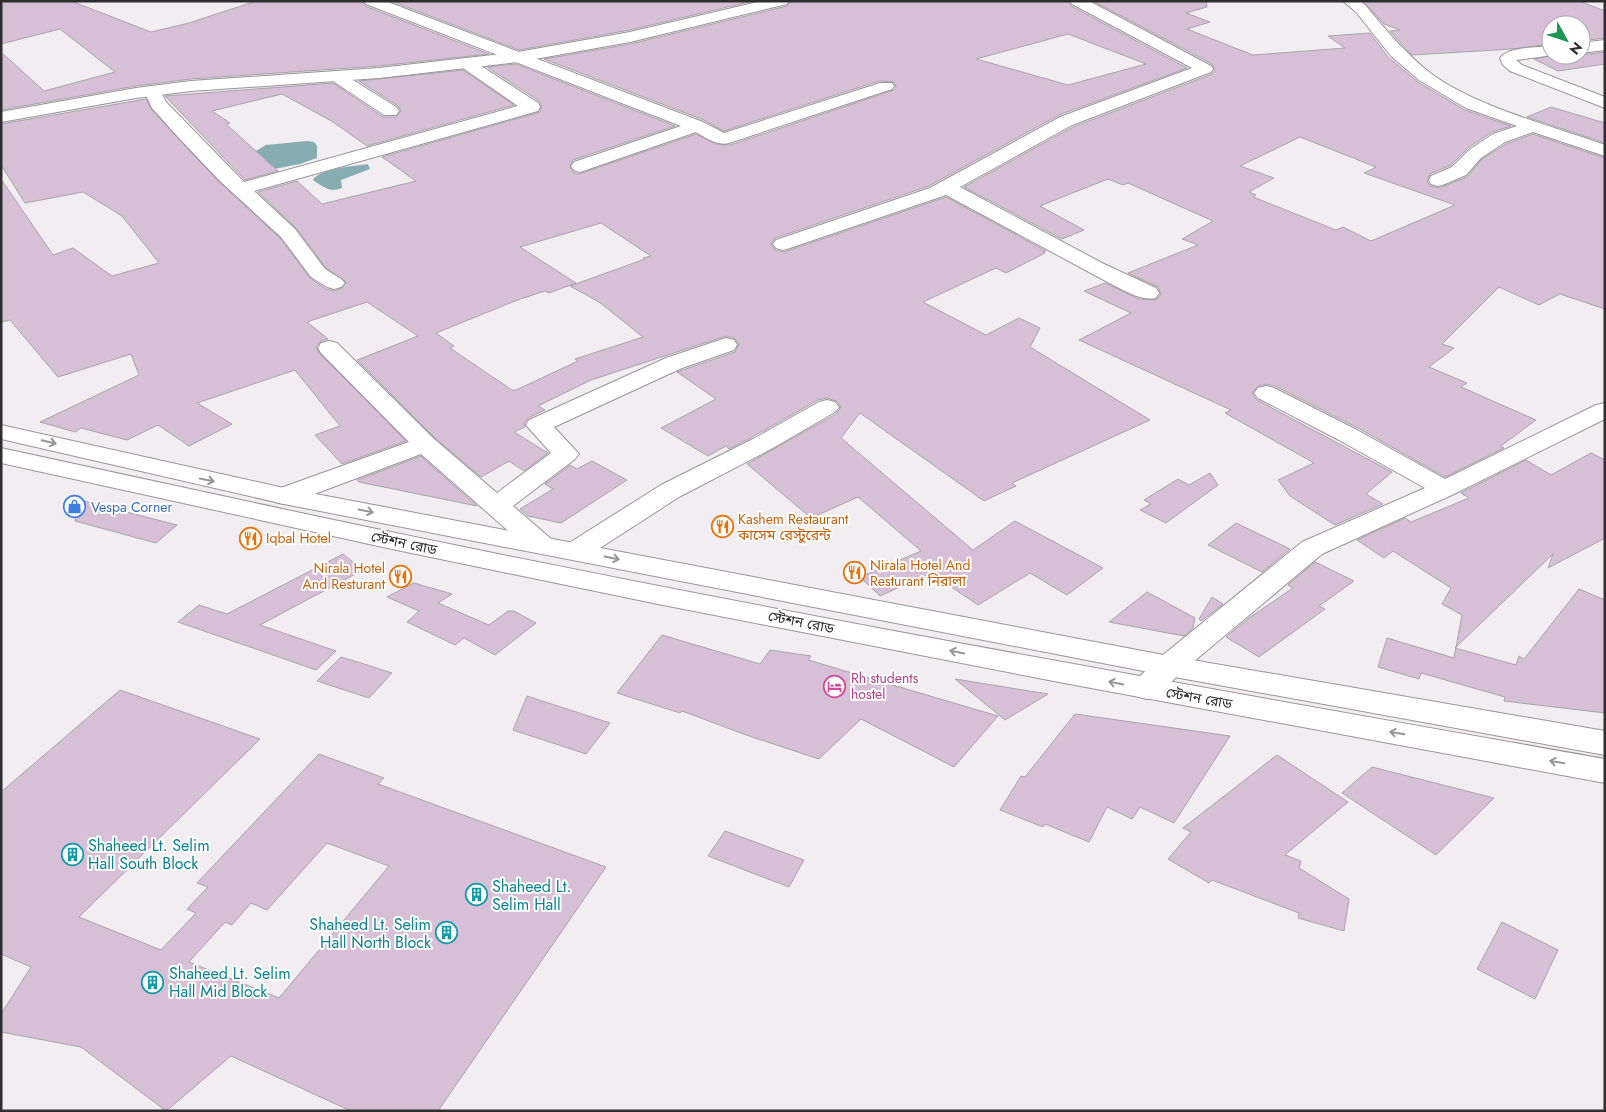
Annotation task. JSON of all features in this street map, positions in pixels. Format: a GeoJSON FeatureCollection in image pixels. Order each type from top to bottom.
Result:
{"type":"FeatureCollection","features":[{"type":"Feature","properties":{"kind":"street"},"geometry":{"type":"LineString","coordinates":[[1,117],[152,91],[336,76],[518,57],[630,38],[782,1]]}},
{"type":"Feature","properties":{"kind":"street"},"geometry":{"type":"LineString","coordinates":[[783,244],[928,196],[1066,121],[1205,70],[1108,16],[1077,1]]}},
{"type":"Feature","properties":{"kind":"street"},"geometry":{"type":"LineString","coordinates":[[1350,1],[1361,9],[1397,53],[1425,77],[1472,104],[1605,151]]}},
{"type":"Feature","properties":{"kind":"street"},"geometry":{"type":"LineString","coordinates":[[376,2],[697,126],[723,139],[886,86]]}},
{"type":"Feature","properties":{"kind":"street"},"geometry":{"type":"LineString","coordinates":[[1591,47],[1605,45]]}},
{"type":"Feature","properties":{"kind":"street"},"geometry":{"type":"LineString","coordinates":[[1541,52],[1515,55],[1508,58],[1508,62],[1516,68],[1605,103]]}},
{"type":"Feature","properties":{"kind":"street"},"geometry":{"type":"LineString","coordinates":[[241,189],[532,107],[466,63]]}},
{"type":"Feature","properties":{"kind":"street"},"geometry":{"type":"LineString","coordinates":[[336,76],[390,111]]}},
{"type":"Feature","properties":{"kind":"street"},"geometry":{"type":"LineString","coordinates":[[152,91],[158,104],[226,176],[288,233],[318,273],[334,283]]}},
{"type":"Feature","properties":{"kind":"street"},"geometry":{"type":"LineString","coordinates":[[580,166],[697,126]]}},
{"type":"Feature","properties":{"kind":"street"},"geometry":{"type":"LineString","coordinates":[[1438,180],[1459,172],[1475,154],[1499,138],[1532,126]]}},
{"type":"Feature","properties":{"kind":"street"},"geometry":{"type":"LineString","coordinates":[[946,187],[999,213],[1048,242],[1148,293]]}},
{"type":"Feature","properties":{"kind":"street"},"geometry":{"type":"LineString","coordinates":[[496,506],[566,454],[538,425],[674,363],[726,345]]}},
{"type":"Feature","properties":{"kind":"street"},"geometry":{"type":"LineString","coordinates":[[329,348],[425,444],[540,544]]}},
{"type":"Feature","properties":{"kind":"street"},"geometry":{"type":"LineString","coordinates":[[1266,393],[1348,435],[1444,489]]}},
{"type":"Feature","properties":{"kind":"street"},"geometry":{"type":"LineString","coordinates":[[576,551],[670,491],[762,444],[827,407]]}},
{"type":"Feature","properties":{"kind":"street"},"geometry":{"type":"LineString","coordinates":[[1146,688],[1169,666],[1312,548],[1444,489],[1605,410]]}},
{"type":"Feature","properties":{"kind":"street","name":"স্টেশন রোড"},"geometry":{"type":"LineString","coordinates":[[1,432],[104,454],[183,475],[284,496],[1169,666],[1605,743]]}},
{"type":"Feature","properties":{"kind":"street"},"geometry":{"type":"LineString","coordinates":[[284,496],[425,444]]}},
{"type":"Feature","properties":{"kind":"street","name":"স্টেশন রোড"},"geometry":{"type":"LineString","coordinates":[[1,455],[247,510],[520,567],[1146,688],[1605,771]]}},
{"type":"Feature","properties":{"kind":"water"},"geometry":{"type":"Polygon","coordinates":[[[314,142],[317,146],[317,158],[300,164],[264,171],[254,152],[266,145],[314,142]]]}},
{"type":"Feature","properties":{"kind":"water"},"geometry":{"type":"Polygon","coordinates":[[[368,164],[370,169],[341,180],[342,188],[334,190],[313,180],[330,170],[368,164]]]}},
{"type":"Feature","properties":{"kind":"building"},"geometry":{"type":"Polygon","coordinates":[[[1,1],[71,1],[151,32],[189,23],[256,1],[362,1],[365,6],[489,54],[379,66],[191,79],[136,86],[1,110],[1,52],[44,91],[115,72],[60,29],[1,44],[1,1]]]}},
{"type":"Feature","properties":{"kind":"building"},"geometry":{"type":"Polygon","coordinates":[[[391,1],[753,1],[630,30],[519,50],[391,1]]]}},
{"type":"Feature","properties":{"kind":"building"},"geometry":{"type":"Polygon","coordinates":[[[791,1],[1068,1],[1071,6],[1187,68],[1059,115],[929,186],[775,238],[771,244],[775,250],[784,252],[946,197],[1046,251],[1006,273],[996,268],[923,302],[986,335],[1019,318],[1040,328],[1030,347],[1150,420],[1012,483],[1016,486],[984,501],[860,413],[841,438],[973,550],[1015,521],[1103,568],[1067,595],[1030,573],[978,605],[931,573],[880,596],[860,577],[921,551],[858,497],[811,518],[747,464],[836,414],[841,407],[836,401],[827,398],[818,400],[729,449],[726,446],[708,456],[661,428],[716,399],[677,372],[735,352],[739,344],[734,338],[726,336],[591,380],[538,406],[545,410],[528,418],[524,424],[525,427],[514,432],[548,453],[524,471],[509,461],[481,477],[435,438],[357,360],[418,336],[367,302],[307,322],[328,339],[321,341],[316,347],[320,354],[406,441],[342,464],[315,435],[340,426],[295,370],[197,403],[232,424],[189,446],[158,425],[127,440],[81,428],[75,432],[40,422],[139,375],[131,354],[58,377],[10,320],[1,322],[1,179],[53,255],[73,248],[112,276],[159,263],[122,216],[83,192],[25,203],[1,165],[1,124],[146,99],[151,109],[218,181],[280,238],[310,278],[326,289],[335,291],[342,288],[346,282],[326,268],[296,228],[258,192],[297,181],[322,204],[416,181],[382,157],[540,112],[542,106],[539,101],[487,67],[516,64],[675,126],[573,160],[570,167],[573,172],[579,174],[696,134],[716,144],[730,145],[894,90],[896,87],[894,82],[879,81],[724,131],[704,120],[544,59],[630,44],[787,6],[791,1]],[[1068,34],[976,59],[1068,85],[1146,64],[1068,34]],[[601,223],[520,247],[576,283],[549,293],[545,291],[520,299],[436,333],[454,346],[450,348],[512,390],[516,390],[578,361],[575,359],[643,337],[599,302],[570,286],[651,256],[601,223]]]}},
{"type":"Feature","properties":{"kind":"building"},"geometry":{"type":"Polygon","coordinates":[[[1093,1],[1206,1],[1207,7],[1186,13],[1210,22],[1187,29],[1253,55],[1345,48],[1328,36],[1370,33],[1388,57],[1418,82],[1465,110],[1511,126],[1492,132],[1468,148],[1451,165],[1430,174],[1427,181],[1430,186],[1439,188],[1467,177],[1482,159],[1506,144],[1533,134],[1605,158],[1605,309],[1560,294],[1539,305],[1499,287],[1442,344],[1454,348],[1429,367],[1467,383],[1461,387],[1536,420],[1501,446],[1504,448],[1445,477],[1358,428],[1275,386],[1266,384],[1258,386],[1252,393],[1257,400],[1392,472],[1366,494],[1383,504],[1335,525],[1290,496],[1278,480],[1314,463],[1225,413],[1231,410],[1079,340],[1131,313],[1084,291],[1105,283],[1139,299],[1156,300],[1161,294],[1158,287],[1128,273],[1198,245],[1182,239],[1213,221],[1128,183],[1123,185],[1108,179],[1040,206],[1084,230],[1062,239],[964,187],[1073,127],[1212,74],[1215,70],[1212,64],[1093,1]],[[1300,137],[1240,166],[1274,178],[1249,192],[1256,195],[1253,197],[1336,230],[1343,227],[1371,241],[1455,205],[1364,173],[1376,167],[1300,137]]]}},
{"type":"Feature","properties":{"kind":"building"},"geometry":{"type":"Polygon","coordinates":[[[1363,1],[1579,1],[1605,11],[1605,38],[1591,40],[1591,15],[1541,15],[1541,45],[1512,49],[1412,55],[1390,31],[1400,30],[1384,24],[1363,1]]]}},
{"type":"Feature","properties":{"kind":"building"},"geometry":{"type":"Polygon","coordinates":[[[1605,52],[1605,64],[1558,71],[1546,65],[1591,65],[1591,54],[1605,52]]]}},
{"type":"Feature","properties":{"kind":"building"},"geometry":{"type":"Polygon","coordinates":[[[1541,58],[1541,62],[1534,59],[1541,58]]]}},
{"type":"Feature","properties":{"kind":"building"},"geometry":{"type":"Polygon","coordinates":[[[463,70],[514,105],[367,146],[333,122],[282,94],[212,111],[230,123],[226,124],[278,171],[245,180],[165,96],[333,83],[383,117],[396,117],[401,111],[398,106],[359,81],[463,70]]]}},
{"type":"Feature","properties":{"kind":"building"},"geometry":{"type":"Polygon","coordinates":[[[1551,107],[1605,123],[1605,143],[1527,117],[1551,107]]]}},
{"type":"Feature","properties":{"kind":"building"},"geometry":{"type":"Polygon","coordinates":[[[1591,453],[1605,460],[1605,538],[1548,568],[1553,554],[1456,647],[1462,615],[1442,604],[1451,588],[1393,551],[1384,558],[1357,540],[1405,518],[1411,522],[1469,498],[1461,493],[1526,460],[1551,475],[1591,453]]]}},
{"type":"Feature","properties":{"kind":"building"},"geometry":{"type":"Polygon","coordinates":[[[421,456],[477,506],[359,482],[357,480],[421,456]]]}},
{"type":"Feature","properties":{"kind":"building"},"geometry":{"type":"Polygon","coordinates":[[[592,461],[627,480],[561,523],[528,516],[520,509],[553,489],[545,484],[570,465],[577,469],[592,461]]]}},
{"type":"Feature","properties":{"kind":"building"},"geometry":{"type":"Polygon","coordinates":[[[1210,473],[1218,485],[1166,523],[1140,510],[1151,504],[1144,500],[1178,479],[1189,485],[1210,473]]]}},
{"type":"Feature","properties":{"kind":"building"},"geometry":{"type":"Polygon","coordinates":[[[80,500],[177,525],[156,543],[75,521],[80,500]]]}},
{"type":"Feature","properties":{"kind":"building"},"geometry":{"type":"Polygon","coordinates":[[[1236,523],[1290,549],[1262,572],[1208,545],[1236,523]]]}},
{"type":"Feature","properties":{"kind":"building"},"geometry":{"type":"Polygon","coordinates":[[[343,554],[363,570],[260,625],[336,651],[316,670],[178,622],[199,605],[227,614],[343,554]]]}},
{"type":"Feature","properties":{"kind":"building"},"geometry":{"type":"Polygon","coordinates":[[[1315,562],[1354,581],[1319,606],[1325,609],[1259,657],[1226,637],[1249,618],[1293,588],[1288,585],[1315,562]]]}},
{"type":"Feature","properties":{"kind":"building"},"geometry":{"type":"Polygon","coordinates":[[[414,583],[452,594],[438,603],[489,625],[508,611],[514,611],[536,623],[495,655],[464,638],[455,645],[407,622],[419,611],[387,597],[414,583]]]}},
{"type":"Feature","properties":{"kind":"building"},"geometry":{"type":"Polygon","coordinates":[[[1579,589],[1605,600],[1605,713],[1504,701],[1505,697],[1421,673],[1419,679],[1378,667],[1387,638],[1454,658],[1456,648],[1516,665],[1519,656],[1524,659],[1579,589]]]}},
{"type":"Feature","properties":{"kind":"building"},"geometry":{"type":"Polygon","coordinates":[[[1147,592],[1195,618],[1193,628],[1184,636],[1109,622],[1147,592]]]}},
{"type":"Feature","properties":{"kind":"building"},"geometry":{"type":"Polygon","coordinates":[[[1212,597],[1223,604],[1201,621],[1199,619],[1212,597]]]}},
{"type":"Feature","properties":{"kind":"building"},"geometry":{"type":"Polygon","coordinates":[[[662,635],[760,664],[770,650],[811,656],[808,660],[998,716],[954,767],[861,719],[819,759],[682,711],[680,713],[617,693],[662,635]]]}},
{"type":"Feature","properties":{"kind":"building"},"geometry":{"type":"Polygon","coordinates":[[[341,657],[392,673],[369,698],[317,681],[341,657]]]}},
{"type":"Feature","properties":{"kind":"building"},"geometry":{"type":"Polygon","coordinates":[[[955,679],[1048,694],[1005,720],[955,679]]]}},
{"type":"Feature","properties":{"kind":"building","name":"Shaheed Lt. Selim Hall"},"geometry":{"type":"Polygon","coordinates":[[[120,690],[260,739],[79,917],[161,950],[196,913],[187,909],[208,887],[197,883],[319,754],[384,778],[378,784],[606,867],[438,1111],[351,1111],[231,1056],[166,1111],[81,1047],[1,1032],[1,1014],[31,967],[1,954],[1,792],[120,690]],[[327,843],[267,910],[251,903],[232,925],[225,922],[189,962],[279,998],[389,866],[327,843]]]}},
{"type":"Feature","properties":{"kind":"building"},"geometry":{"type":"Polygon","coordinates":[[[527,696],[610,723],[586,754],[513,730],[527,696]]]}},
{"type":"Feature","properties":{"kind":"building"},"geometry":{"type":"Polygon","coordinates":[[[1075,714],[1230,736],[1174,823],[1140,807],[1132,819],[1107,807],[1089,842],[1045,824],[1043,827],[1000,810],[1021,776],[1025,777],[1075,714]]]}},
{"type":"Feature","properties":{"kind":"building"},"geometry":{"type":"Polygon","coordinates":[[[1277,755],[1348,802],[1285,855],[1301,861],[1299,868],[1349,899],[1344,931],[1298,918],[1299,913],[1212,880],[1209,883],[1168,859],[1191,832],[1183,828],[1277,755]]]}},
{"type":"Feature","properties":{"kind":"building"},"geometry":{"type":"Polygon","coordinates":[[[1372,767],[1494,798],[1436,855],[1342,793],[1372,767]]]}},
{"type":"Feature","properties":{"kind":"building"},"geometry":{"type":"Polygon","coordinates":[[[725,831],[804,860],[789,887],[708,856],[725,831]]]}},
{"type":"Feature","properties":{"kind":"building"},"geometry":{"type":"Polygon","coordinates":[[[1502,922],[1558,950],[1535,999],[1477,969],[1502,922]]]}},
{"type":"Feature","properties":{"kind":"place","name":"Vespa Corner"},"geometry":{"type":"Point","coordinates":[75,507]}},
{"type":"Feature","properties":{"kind":"place","name":"Kashem Restaurant কাসেম রেস্টুরেন্ট"},"geometry":{"type":"Point","coordinates":[722,527]}},
{"type":"Feature","properties":{"kind":"place","name":"Iqbal Hotel"},"geometry":{"type":"Point","coordinates":[250,538]}},
{"type":"Feature","properties":{"kind":"place","name":"Nirala Hotel And Resturant নিরালা"},"geometry":{"type":"Point","coordinates":[854,573]}},
{"type":"Feature","properties":{"kind":"place","name":"Nirala Hotel And Resturant"},"geometry":{"type":"Point","coordinates":[401,576]}},
{"type":"Feature","properties":{"kind":"place","name":"Rh students hostel"},"geometry":{"type":"Point","coordinates":[835,686]}},
{"type":"Feature","properties":{"kind":"place","name":"Shaheed Lt. Selim Hall South Block"},"geometry":{"type":"Point","coordinates":[72,854]}},
{"type":"Feature","properties":{"kind":"place","name":"Shaheed Lt. Selim Hall"},"geometry":{"type":"Point","coordinates":[476,895]}},
{"type":"Feature","properties":{"kind":"place","name":"Shaheed Lt. Selim Hall North Block"},"geometry":{"type":"Point","coordinates":[447,933]}},
{"type":"Feature","properties":{"kind":"place","name":"Shaheed Lt. Selim Hall Mid Block"},"geometry":{"type":"Point","coordinates":[153,982]}}]}
